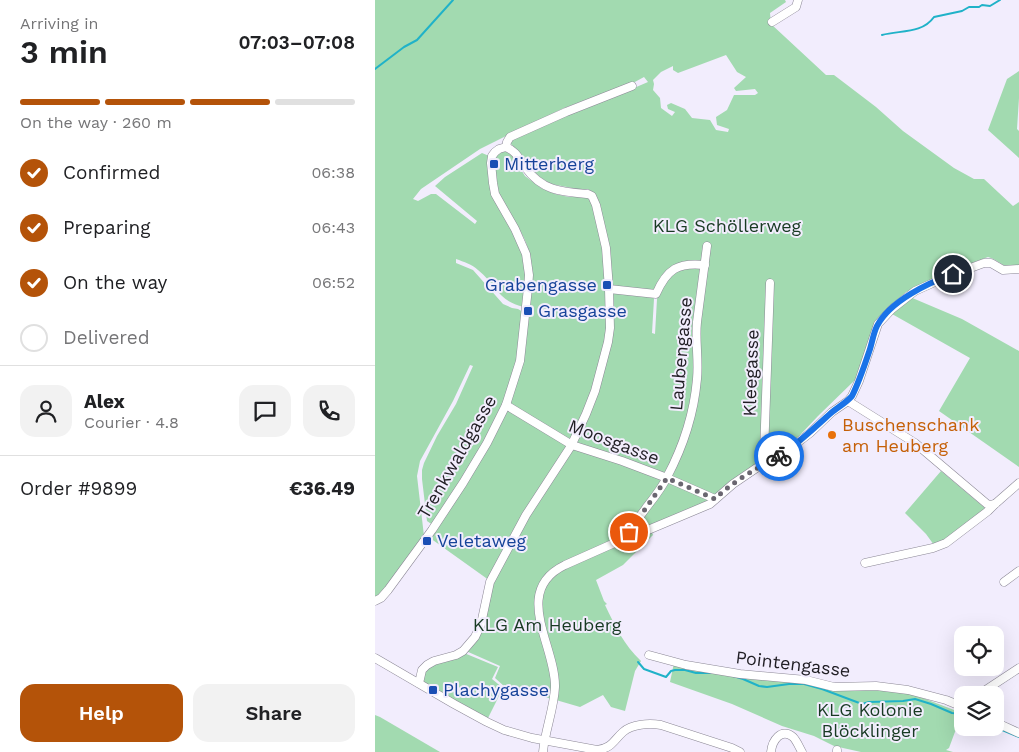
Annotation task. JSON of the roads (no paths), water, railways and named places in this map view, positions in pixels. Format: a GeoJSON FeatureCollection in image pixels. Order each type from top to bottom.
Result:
{"type":"FeatureCollection","features":[{"type":"Feature","properties":{"kind":"street"},"geometry":{"type":"LineString","coordinates":[[772,22],[796,8],[798,0]]}},
{"type":"Feature","properties":{"kind":"street"},"geometry":{"type":"LineString","coordinates":[[419,683],[422,670],[427,665],[463,651],[475,637],[481,624],[489,582],[526,515],[572,445],[586,414],[595,390],[609,328],[606,248],[592,196],[561,191],[541,184],[513,150],[506,147],[507,142],[510,138],[565,112],[632,86]]}},
{"type":"Feature","properties":{"kind":"street","name":"Trenkwaldgasse"},"geometry":{"type":"LineString","coordinates":[[375,601],[381,598],[388,590],[432,530],[468,475],[506,405],[520,361],[529,275],[526,254],[515,229],[495,194],[491,163],[492,156],[499,149],[506,147]]}},
{"type":"Feature","properties":{"kind":"street","name":"Laubengasse"},"geometry":{"type":"LineString","coordinates":[[628,537],[635,522],[667,478],[688,426],[694,402],[697,377],[696,334],[707,246]]}},
{"type":"Feature","properties":{"kind":"street"},"geometry":{"type":"LineString","coordinates":[[543,752],[555,683],[537,604],[539,592],[545,581],[558,569],[628,537],[710,504],[733,484],[789,450],[832,412],[849,400],[859,381],[879,324],[904,299],[921,288],[945,277],[984,263],[991,263],[1003,270],[1019,269]]}},
{"type":"Feature","properties":{"kind":"street"},"geometry":{"type":"LineString","coordinates":[[609,290],[656,294],[661,283],[674,269],[689,264],[705,266]]}},
{"type":"Feature","properties":{"kind":"street","name":"Kleegasse"},"geometry":{"type":"LineString","coordinates":[[766,463],[764,454],[769,283]]}},
{"type":"Feature","properties":{"kind":"street"},"geometry":{"type":"LineString","coordinates":[[849,400],[915,443],[987,504],[995,504]]}},
{"type":"Feature","properties":{"kind":"street","name":"Moosgasse"},"geometry":{"type":"LineString","coordinates":[[506,405],[572,445],[622,461],[715,499]]}},
{"type":"Feature","properties":{"kind":"street"},"geometry":{"type":"LineString","coordinates":[[865,562],[941,545],[959,534],[988,511],[1019,483]]}},
{"type":"Feature","properties":{"kind":"street"},"geometry":{"type":"LineString","coordinates":[[1004,582],[1019,570]]}},
{"type":"Feature","properties":{"kind":"street","name":"Pointengasse"},"geometry":{"type":"LineString","coordinates":[[649,655],[686,665],[740,674],[806,680],[834,687],[875,686],[908,690],[954,703]]}},
{"type":"Feature","properties":{"kind":"street"},"geometry":{"type":"LineString","coordinates":[[375,658],[495,726],[519,735],[591,749],[610,749],[627,729],[642,724],[661,724],[740,752]]}},
{"type":"Feature","properties":{"kind":"street"},"geometry":{"type":"LineString","coordinates":[[992,686],[1019,668]]}},
{"type":"Feature","properties":{"kind":"street"},"geometry":{"type":"LineString","coordinates":[[1004,726],[1019,733]]}},
{"type":"Feature","properties":{"kind":"street"},"geometry":{"type":"LineString","coordinates":[[771,752],[773,741],[779,735],[787,734],[794,738],[802,752]]}},
{"type":"Feature","properties":{"kind":"waterway"},"geometry":{"type":"LineString","coordinates":[[375,69],[404,47],[417,40],[453,0]]}},
{"type":"Feature","properties":{"kind":"waterway"},"geometry":{"type":"LineString","coordinates":[[882,35],[917,29],[934,17],[962,11],[969,7],[990,6],[1000,0]]}},
{"type":"Feature","properties":{"kind":"waterway"},"geometry":{"type":"LineString","coordinates":[[638,662],[644,669],[666,677],[671,671],[675,670],[711,673]]}},
{"type":"Feature","properties":{"kind":"waterway"},"geometry":{"type":"LineString","coordinates":[[733,676],[759,686],[767,687],[804,684],[862,704],[915,699],[954,713]]}},
{"type":"Feature","properties":{"kind":"waterway"},"geometry":{"type":"LineString","coordinates":[[1004,731],[1019,737]]}},
{"type":"Feature","properties":{"kind":"place","name":"Mitterberg"},"geometry":{"type":"Point","coordinates":[494,164]}},
{"type":"Feature","properties":{"kind":"place","name":"Grabengasse"},"geometry":{"type":"Point","coordinates":[607,285]}},
{"type":"Feature","properties":{"kind":"place","name":"Grasgasse"},"geometry":{"type":"Point","coordinates":[528,311]}},
{"type":"Feature","properties":{"kind":"place","name":"Buschenschank am Heuberg"},"geometry":{"type":"Point","coordinates":[832,435]}},
{"type":"Feature","properties":{"kind":"place","name":"Veletaweg"},"geometry":{"type":"Point","coordinates":[427,541]}},
{"type":"Feature","properties":{"kind":"place","name":"Plachygasse"},"geometry":{"type":"Point","coordinates":[433,690]}},
{"type":"Feature","properties":{"kind":"park label","name":"KLG Schöllerweg"},"geometry":{"type":"Point","coordinates":[727,226]}},
{"type":"Feature","properties":{"kind":"park label","name":"KLG Am Heuberg"},"geometry":{"type":"Point","coordinates":[547,625]}},
{"type":"Feature","properties":{"kind":"park label","name":"KLG Kolonie Blöcklinger"},"geometry":{"type":"Point","coordinates":[870,720]}}]}
